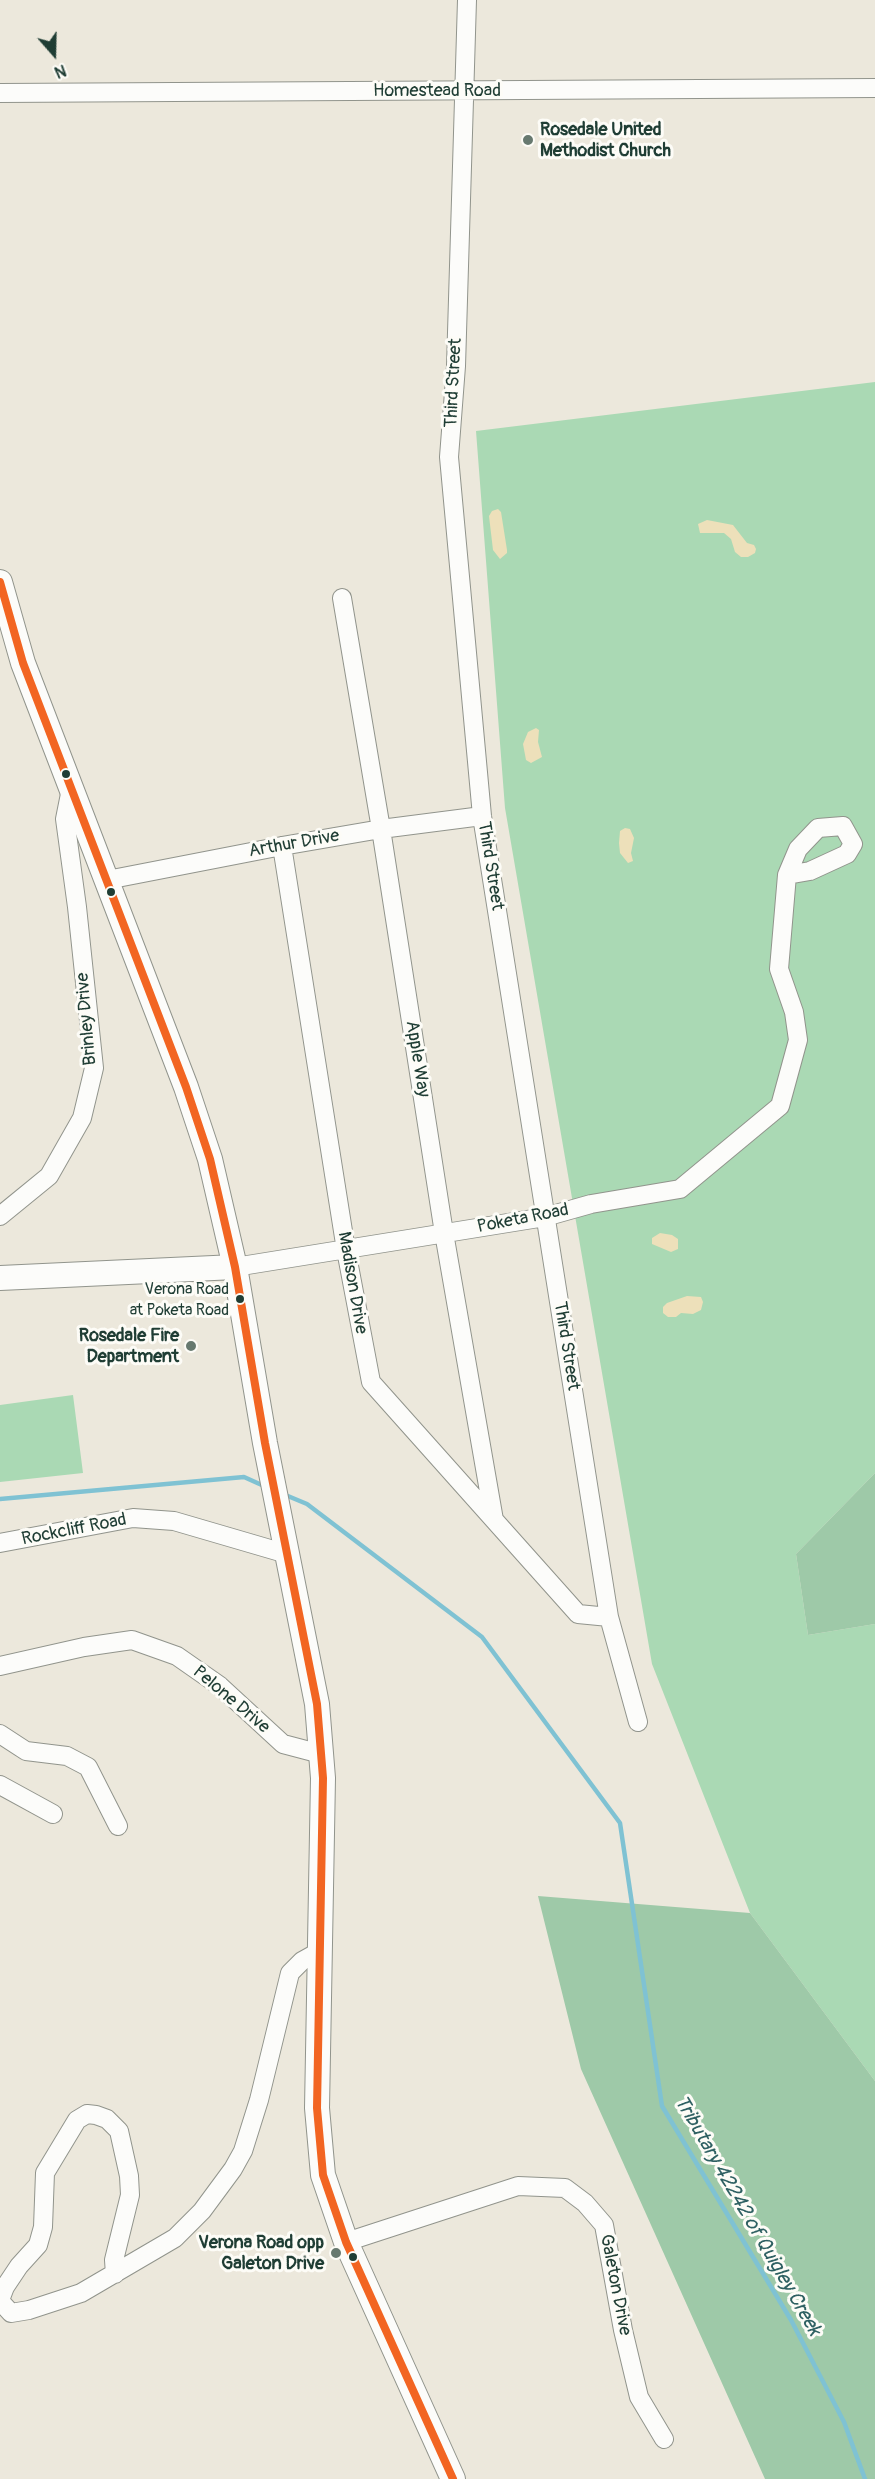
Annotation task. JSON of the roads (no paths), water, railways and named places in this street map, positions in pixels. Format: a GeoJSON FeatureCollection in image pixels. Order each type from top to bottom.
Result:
{"type":"FeatureCollection","features":[{"type":"Feature","properties":{"kind":"street","name":"Third Street"},"geometry":{"type":"LineString","coordinates":[[467,0],[456,366],[449,457],[482,816],[609,1617],[638,1722]]}},
{"type":"Feature","properties":{"kind":"street","name":"Homestead Road"},"geometry":{"type":"LineString","coordinates":[[0,93],[875,88]]}},
{"type":"Feature","properties":{"kind":"street"},"geometry":{"type":"LineString","coordinates":[[0,582],[23,663],[182,1076],[210,1159],[235,1267],[265,1443],[317,1704],[323,1778],[317,2108],[323,2175],[346,2242],[453,2479]]}},
{"type":"Feature","properties":{"kind":"street","name":"Apple Way"},"geometry":{"type":"LineString","coordinates":[[342,598],[381,829],[444,1233],[494,1520]]}},
{"type":"Feature","properties":{"kind":"street","name":"Brinley Drive"},"geometry":{"type":"LineString","coordinates":[[0,1216],[49,1176],[82,1118],[94,1068],[77,907],[64,819],[71,789]]}},
{"type":"Feature","properties":{"kind":"street","name":"Arthur Drive"},"geometry":{"type":"LineString","coordinates":[[106,880],[381,829],[482,816]]}},
{"type":"Feature","properties":{"kind":"street","name":"Madison Drive"},"geometry":{"type":"LineString","coordinates":[[282,846],[345,1250],[371,1382],[578,1614],[609,1617]]}},
{"type":"Feature","properties":{"kind":"street","name":"Poketa Road"},"geometry":{"type":"LineString","coordinates":[[0,1278],[235,1267],[545,1216],[591,1204],[680,1189],[780,1106],[798,1040],[794,1012],[779,969],[787,875]]}},
{"type":"Feature","properties":{"kind":"street","name":"Rockcliff Road"},"geometry":{"type":"LineString","coordinates":[[0,1543],[133,1518],[174,1521],[287,1554]]}},
{"type":"Feature","properties":{"kind":"street","name":"Pelone Drive"},"geometry":{"type":"LineString","coordinates":[[0,1666],[84,1647],[132,1640],[177,1656],[220,1686],[283,1744],[321,1754]]}},
{"type":"Feature","properties":{"kind":"street"},"geometry":{"type":"LineString","coordinates":[[0,1734],[26,1751],[67,1756],[88,1767],[118,1827]]}},
{"type":"Feature","properties":{"kind":"street"},"geometry":{"type":"LineString","coordinates":[[0,1785],[53,1815]]}},
{"type":"Feature","properties":{"kind":"street"},"geometry":{"type":"LineString","coordinates":[[115,2274],[114,2260],[130,2195],[129,2176],[118,2131],[107,2119],[87,2115],[77,2120],[45,2173],[43,2227],[38,2245],[14,2273],[0,2300],[11,2313],[29,2310],[81,2293],[115,2274],[175,2238],[202,2211],[233,2169],[243,2151],[259,2100],[290,1973],[302,1961],[320,1951]]}},
{"type":"Feature","properties":{"kind":"street","name":"Galeton Drive"},"geometry":{"type":"LineString","coordinates":[[346,2242],[518,2186],[565,2188],[585,2203],[604,2225],[623,2330],[639,2397],[664,2439]]}},
{"type":"Feature","properties":{"kind":"waterway","name":"Tributary 42242 of Quigley Creek"},"geometry":{"type":"LineString","coordinates":[[0,1499],[244,1477],[264,1486]]}},
{"type":"Feature","properties":{"kind":"waterway","name":"Tributary 42242 of Quigley Creek"},"geometry":{"type":"LineString","coordinates":[[283,1494],[307,1504],[482,1637],[620,1823],[662,2106],[791,2320],[844,2422],[865,2479]]}},
{"type":"Feature","properties":{"kind":"place","name":"Rosedale United Methodist Church"},"geometry":{"type":"Point","coordinates":[528,140]}},
{"type":"Feature","properties":{"kind":"place","name":"Verona Road at Poketa Road"},"geometry":{"type":"Point","coordinates":[240,1299]}},
{"type":"Feature","properties":{"kind":"place","name":"Rosedale Fire Department"},"geometry":{"type":"Point","coordinates":[191,1346]}},
{"type":"Feature","properties":{"kind":"place","name":"Verona Road opp Galeton Drive"},"geometry":{"type":"Point","coordinates":[336,2253]}}]}
